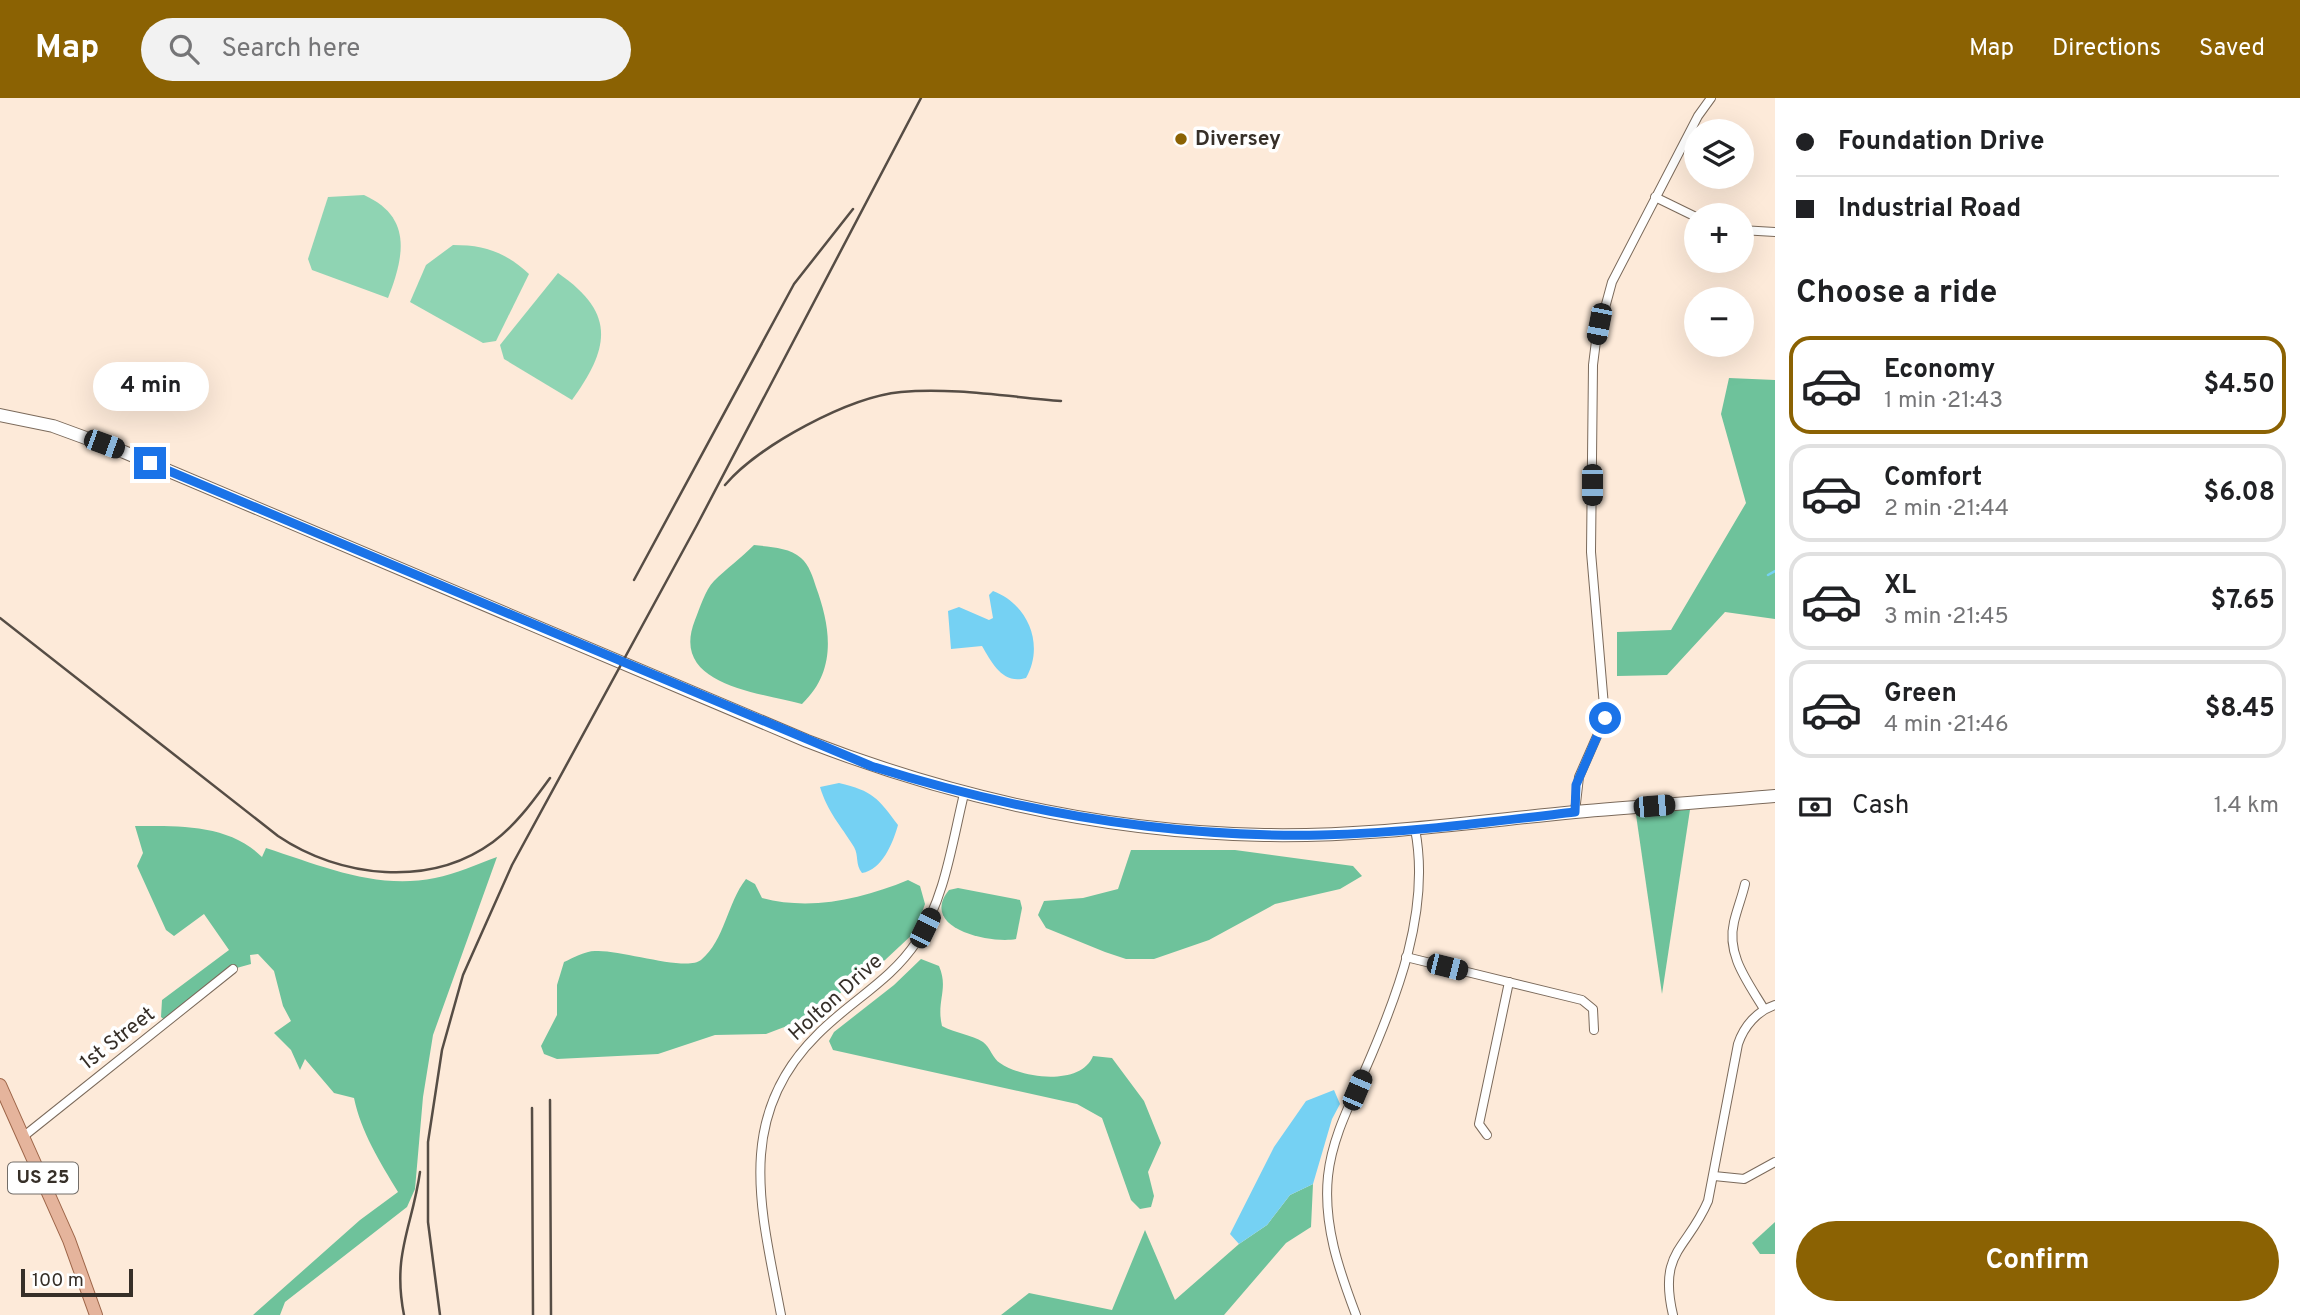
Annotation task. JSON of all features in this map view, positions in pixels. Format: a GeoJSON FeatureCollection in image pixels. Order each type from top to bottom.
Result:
{"type":"FeatureCollection","features":[{"type":"Feature","properties":{"kind":"main road"},"geometry":{"type":"LineString","coordinates":[[0,415],[53,426],[124,452],[807,741],[871,766],[964,794],[1070,816],[1210,833],[1321,835],[1775,796]]}},
{"type":"Feature","properties":{"kind":"main road","name":"US 25"},"geometry":{"type":"LineString","coordinates":[[0,1085],[69,1240],[96,1315]]}},
{"type":"Feature","properties":{"kind":"street"},"geometry":{"type":"LineString","coordinates":[[1575,812],[1576,785],[1605,718],[1591,552],[1593,365],[1599,324],[1612,282],[1698,116],[1711,98]]}},
{"type":"Feature","properties":{"kind":"street"},"geometry":{"type":"LineString","coordinates":[[1655,197],[1684,211]]}},
{"type":"Feature","properties":{"kind":"street"},"geometry":{"type":"LineString","coordinates":[[1754,231],[1775,232]]}},
{"type":"Feature","properties":{"kind":"street","name":"Holton Drive"},"geometry":{"type":"LineString","coordinates":[[781,1315],[759,1188],[761,1144],[770,1110],[786,1071],[817,1034],[877,986],[916,942],[942,887],[964,794]]}},
{"type":"Feature","properties":{"kind":"street"},"geometry":{"type":"LineString","coordinates":[[1356,1315],[1329,1227],[1330,1162],[1338,1132],[1391,1007],[1406,957],[1418,873],[1419,845],[1415,829]]}},
{"type":"Feature","properties":{"kind":"street"},"geometry":{"type":"LineString","coordinates":[[1745,884],[1733,924],[1733,947],[1737,963],[1765,1009]]}},
{"type":"Feature","properties":{"kind":"street"},"geometry":{"type":"LineString","coordinates":[[1406,957],[1590,1004],[1595,1015],[1594,1030]]}},
{"type":"Feature","properties":{"kind":"street","name":"1st Street"},"geometry":{"type":"LineString","coordinates":[[24,1136],[233,969]]}},
{"type":"Feature","properties":{"kind":"street"},"geometry":{"type":"LineString","coordinates":[[1487,1135],[1479,1124],[1509,982]]}},
{"type":"Feature","properties":{"kind":"street"},"geometry":{"type":"LineString","coordinates":[[1673,1315],[1669,1299],[1671,1264],[1680,1242],[1703,1211],[1714,1176],[1738,1044],[1747,1026],[1765,1009],[1775,1004]]}},
{"type":"Feature","properties":{"kind":"street"},"geometry":{"type":"LineString","coordinates":[[1714,1176],[1744,1179],[1775,1162]]}},
{"type":"Feature","properties":{"kind":"green space"},"geometry":{"type":"Polygon","coordinates":[[[364,195],[380,204],[397,226],[400,253],[388,298],[312,270],[308,259],[328,197],[364,195]]]}},
{"type":"Feature","properties":{"kind":"green space"},"geometry":{"type":"Polygon","coordinates":[[[453,245],[475,246],[494,251],[512,260],[529,274],[496,341],[483,343],[410,302],[426,265],[453,245]]]}},
{"type":"Feature","properties":{"kind":"green space"},"geometry":{"type":"Polygon","coordinates":[[[558,273],[590,302],[598,317],[601,332],[600,347],[594,363],[572,400],[504,359],[500,345],[558,273]]]}},
{"type":"Feature","properties":{"kind":"green space"},"geometry":{"type":"Polygon","coordinates":[[[1729,378],[1775,380],[1775,619],[1725,612],[1667,675],[1617,676],[1617,632],[1671,630],[1746,503],[1721,414],[1729,378]]]}},
{"type":"Feature","properties":{"kind":"green space"},"geometry":{"type":"Polygon","coordinates":[[[754,545],[785,550],[801,558],[810,571],[821,602],[827,633],[826,663],[821,678],[802,704],[722,682],[706,672],[694,659],[690,642],[705,594],[714,581],[754,545]]]}},
{"type":"Feature","properties":{"kind":"green space"},"geometry":{"type":"Polygon","coordinates":[[[1691,803],[1662,994],[1635,808],[1691,803]]]}},
{"type":"Feature","properties":{"kind":"green space"},"geometry":{"type":"Polygon","coordinates":[[[135,826],[203,829],[234,838],[262,857],[266,848],[329,869],[370,879],[392,881],[435,878],[497,857],[433,1035],[423,1097],[415,1189],[407,1207],[285,1302],[280,1315],[253,1315],[360,1220],[398,1192],[366,1135],[354,1098],[334,1093],[305,1059],[300,1070],[291,1050],[274,1033],[291,1021],[283,1006],[274,971],[258,954],[250,955],[251,964],[233,969],[167,1022],[161,1017],[162,1000],[229,950],[204,914],[174,936],[166,930],[137,866],[143,853],[135,826]]]}},
{"type":"Feature","properties":{"kind":"green space"},"geometry":{"type":"Polygon","coordinates":[[[1131,850],[1235,850],[1353,866],[1362,876],[1340,889],[1275,904],[1209,940],[1154,959],[1126,959],[1046,928],[1038,915],[1044,901],[1083,898],[1118,889],[1131,850]]]}},
{"type":"Feature","properties":{"kind":"green space"},"geometry":{"type":"Polygon","coordinates":[[[746,879],[755,884],[762,898],[799,903],[855,897],[908,880],[920,886],[925,904],[915,932],[885,960],[820,1008],[787,1026],[766,1034],[715,1035],[658,1054],[557,1059],[544,1054],[541,1046],[557,1015],[557,985],[564,962],[583,953],[595,951],[667,962],[693,963],[701,960],[721,932],[734,899],[746,879]]]}},
{"type":"Feature","properties":{"kind":"green space"},"geometry":{"type":"Polygon","coordinates":[[[958,888],[1020,900],[1022,908],[1016,939],[975,936],[950,924],[943,914],[942,903],[949,890],[958,888]]]}},
{"type":"Feature","properties":{"kind":"green space"},"geometry":{"type":"Polygon","coordinates":[[[921,959],[939,966],[942,974],[942,1026],[983,1042],[998,1061],[1010,1069],[1036,1076],[1064,1076],[1087,1066],[1093,1056],[1112,1058],[1144,1101],[1161,1143],[1148,1172],[1154,1196],[1151,1207],[1140,1209],[1131,1200],[1102,1118],[1077,1104],[833,1050],[829,1041],[834,1032],[894,985],[921,959]]]}},
{"type":"Feature","properties":{"kind":"green space"},"geometry":{"type":"Polygon","coordinates":[[[1313,1184],[1311,1227],[1286,1243],[1224,1315],[1001,1315],[1029,1293],[1112,1310],[1145,1230],[1175,1300],[1239,1244],[1267,1225],[1290,1195],[1313,1184]]]}},
{"type":"Feature","properties":{"kind":"green space"},"geometry":{"type":"Polygon","coordinates":[[[1775,1222],[1775,1254],[1760,1254],[1752,1243],[1775,1222]]]}},
{"type":"Feature","properties":{"kind":"water"},"geometry":{"type":"Polygon","coordinates":[[[993,591],[1016,605],[1030,627],[1034,652],[1026,678],[1011,678],[999,671],[982,646],[951,649],[948,611],[959,607],[989,620],[993,618],[989,595],[993,591]]]}},
{"type":"Feature","properties":{"kind":"water"},"geometry":{"type":"Polygon","coordinates":[[[839,783],[860,789],[874,797],[898,825],[890,847],[881,861],[869,871],[862,873],[854,847],[831,811],[820,787],[839,783]]]}},
{"type":"Feature","properties":{"kind":"water"},"geometry":{"type":"Polygon","coordinates":[[[1334,1090],[1340,1104],[1332,1119],[1313,1184],[1290,1195],[1267,1225],[1239,1244],[1230,1234],[1274,1147],[1306,1101],[1334,1090]]]}},
{"type":"Feature","properties":{"kind":"waterway"},"geometry":{"type":"LineString","coordinates":[[1768,575],[1775,571]]}},
{"type":"Feature","properties":{"kind":"railway"},"geometry":{"type":"LineString","coordinates":[[440,1315],[428,1222],[428,1142],[442,1050],[463,975],[512,865],[697,525],[921,98]]}},
{"type":"Feature","properties":{"kind":"railway"},"geometry":{"type":"LineString","coordinates":[[634,580],[794,284],[853,209]]}},
{"type":"Feature","properties":{"kind":"railway"},"geometry":{"type":"LineString","coordinates":[[725,485],[760,454],[806,425],[856,403],[880,396],[901,392],[940,391],[1061,401]]}},
{"type":"Feature","properties":{"kind":"railway"},"geometry":{"type":"LineString","coordinates":[[0,618],[278,836],[329,861],[385,872],[442,866],[468,857],[510,828],[550,778]]}},
{"type":"Feature","properties":{"kind":"railway"},"geometry":{"type":"LineString","coordinates":[[550,1100],[551,1315]]}},
{"type":"Feature","properties":{"kind":"railway"},"geometry":{"type":"LineString","coordinates":[[532,1108],[533,1315]]}},
{"type":"Feature","properties":{"kind":"railway"},"geometry":{"type":"LineString","coordinates":[[404,1315],[400,1275],[404,1242],[420,1172]]}},
{"type":"Feature","properties":{"kind":"place","name":"Diversey"},"geometry":{"type":"Point","coordinates":[1181,139]}},
{"type":"Feature","properties":{"kind":"route"},"geometry":{"type":"LineString","coordinates":[[150,463],[871,766],[951,791],[1070,816],[1210,833],[1321,835],[1415,829],[1575,812],[1576,785],[1605,718]]}}]}
